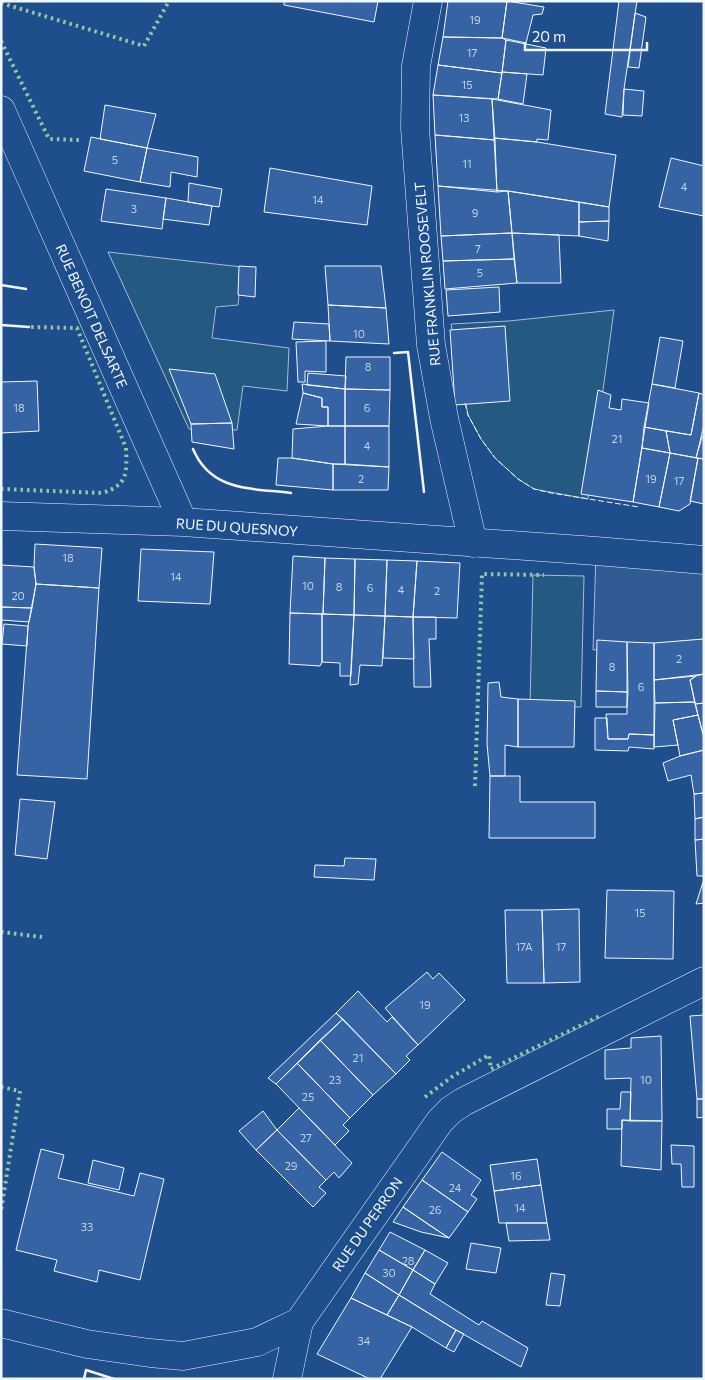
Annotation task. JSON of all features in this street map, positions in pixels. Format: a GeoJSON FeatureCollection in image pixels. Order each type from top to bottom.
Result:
{"type":"FeatureCollection","features":[{"type":"Feature","properties":{"kind":"street","name":"RUE FRANKLIN ROOSEVELT"},"geometry":{"type":"LineString","coordinates":[[428,1],[416,66],[415,128],[431,345],[444,418],[473,544]]}},
{"type":"Feature","properties":{"kind":"street","name":"RUE BENOIT DELSARTE"},"geometry":{"type":"LineString","coordinates":[[1,110],[183,522]]}},
{"type":"Feature","properties":{"kind":"street","name":"RUE DU QUESNOY"},"geometry":{"type":"LineString","coordinates":[[1,516],[183,522],[704,560]]}},
{"type":"Feature","properties":{"kind":"street","name":"RUE DU PERRON"},"geometry":{"type":"LineString","coordinates":[[1,1324],[88,1344],[183,1356],[258,1342],[299,1322],[440,1121],[451,1110],[463,1102],[704,981]]}},
{"type":"Feature","properties":{"kind":"street"},"geometry":{"type":"LineString","coordinates":[[287,1379],[299,1322]]}},
{"type":"Feature","properties":{"kind":"shaded area"},"geometry":{"type":"Polygon","coordinates":[[[108,252],[242,267],[238,305],[216,307],[212,338],[289,348],[287,391],[243,386],[237,430],[189,429],[108,252]]]}},
{"type":"Feature","properties":{"kind":"shaded area"},"geometry":{"type":"Polygon","coordinates":[[[614,310],[588,499],[534,489],[518,479],[495,458],[481,439],[468,415],[451,324],[509,321],[614,310]]]}},
{"type":"Feature","properties":{"kind":"shaded area"},"geometry":{"type":"Polygon","coordinates":[[[596,551],[704,560],[704,639],[593,650],[596,551]]]}},
{"type":"Feature","properties":{"kind":"shaded area"},"geometry":{"type":"Polygon","coordinates":[[[533,575],[584,576],[581,707],[530,706],[533,575]]]}},
{"type":"Feature","properties":{"kind":"building"},"geometry":{"type":"Polygon","coordinates":[[[284,1],[378,1],[374,22],[284,5],[284,1]]]}},
{"type":"Feature","properties":{"kind":"building"},"geometry":{"type":"Polygon","coordinates":[[[448,1],[507,1],[502,38],[443,37],[448,1]]]}},
{"type":"Feature","properties":{"kind":"building"},"geometry":{"type":"Polygon","coordinates":[[[507,1],[544,7],[542,14],[533,15],[526,43],[502,38],[507,1]]]}},
{"type":"Feature","properties":{"kind":"building"},"geometry":{"type":"Polygon","coordinates":[[[619,1],[637,1],[624,89],[622,117],[605,114],[619,1]]]}},
{"type":"Feature","properties":{"kind":"building"},"geometry":{"type":"Polygon","coordinates":[[[635,13],[646,17],[639,68],[628,67],[635,13]]]}},
{"type":"Feature","properties":{"kind":"building"},"geometry":{"type":"Polygon","coordinates":[[[443,37],[502,38],[506,40],[502,73],[438,65],[443,37]]]}},
{"type":"Feature","properties":{"kind":"building"},"geometry":{"type":"Polygon","coordinates":[[[506,40],[546,48],[543,75],[502,72],[506,40]]]}},
{"type":"Feature","properties":{"kind":"building"},"geometry":{"type":"Polygon","coordinates":[[[438,65],[502,73],[498,99],[433,95],[438,65]]]}},
{"type":"Feature","properties":{"kind":"building"},"geometry":{"type":"Polygon","coordinates":[[[502,72],[527,74],[523,104],[498,99],[502,72]]]}},
{"type":"Feature","properties":{"kind":"building"},"geometry":{"type":"Polygon","coordinates":[[[624,89],[644,91],[642,116],[623,115],[624,89]]]}},
{"type":"Feature","properties":{"kind":"building"},"geometry":{"type":"Polygon","coordinates":[[[433,95],[492,99],[495,140],[435,135],[433,95]]]}},
{"type":"Feature","properties":{"kind":"building"},"geometry":{"type":"Polygon","coordinates":[[[492,99],[551,110],[548,140],[537,139],[537,142],[494,138],[492,99]]]}},
{"type":"Feature","properties":{"kind":"building"},"geometry":{"type":"Polygon","coordinates":[[[105,105],[156,114],[147,148],[100,139],[105,105]]]}},
{"type":"Feature","properties":{"kind":"building"},"geometry":{"type":"Polygon","coordinates":[[[435,135],[495,140],[497,192],[438,186],[435,135]]]}},
{"type":"Feature","properties":{"kind":"building"},"geometry":{"type":"Polygon","coordinates":[[[91,137],[147,148],[140,182],[84,171],[91,137]]]}},
{"type":"Feature","properties":{"kind":"building"},"geometry":{"type":"Polygon","coordinates":[[[494,138],[537,142],[616,155],[609,207],[508,191],[497,192],[494,138]]]}},
{"type":"Feature","properties":{"kind":"building"},"geometry":{"type":"Polygon","coordinates":[[[147,148],[198,157],[197,177],[171,172],[170,187],[140,182],[147,148]]]}},
{"type":"Feature","properties":{"kind":"building"},"geometry":{"type":"Polygon","coordinates":[[[671,158],[704,166],[704,216],[659,207],[671,158]]]}},
{"type":"Feature","properties":{"kind":"building"},"geometry":{"type":"Polygon","coordinates":[[[270,168],[372,186],[367,225],[264,212],[270,168]]]}},
{"type":"Feature","properties":{"kind":"building"},"geometry":{"type":"Polygon","coordinates":[[[189,183],[222,189],[219,207],[188,202],[189,183]]]}},
{"type":"Feature","properties":{"kind":"building"},"geometry":{"type":"Polygon","coordinates":[[[438,186],[508,191],[512,233],[441,236],[438,186]]]}},
{"type":"Feature","properties":{"kind":"building"},"geometry":{"type":"Polygon","coordinates":[[[106,189],[166,198],[162,229],[101,221],[106,189]]]}},
{"type":"Feature","properties":{"kind":"building"},"geometry":{"type":"Polygon","coordinates":[[[508,191],[579,202],[579,236],[512,233],[508,191]]]}},
{"type":"Feature","properties":{"kind":"building"},"geometry":{"type":"Polygon","coordinates":[[[166,198],[212,206],[209,225],[163,219],[166,198]]]}},
{"type":"Feature","properties":{"kind":"building"},"geometry":{"type":"Polygon","coordinates":[[[579,202],[609,207],[609,221],[579,222],[579,202]]]}},
{"type":"Feature","properties":{"kind":"building"},"geometry":{"type":"Polygon","coordinates":[[[609,221],[608,241],[579,236],[579,222],[609,221]]]}},
{"type":"Feature","properties":{"kind":"building"},"geometry":{"type":"Polygon","coordinates":[[[512,233],[559,235],[561,283],[517,283],[512,233]]]}},
{"type":"Feature","properties":{"kind":"building"},"geometry":{"type":"Polygon","coordinates":[[[512,233],[514,259],[443,261],[441,236],[512,233]]]}},
{"type":"Feature","properties":{"kind":"building"},"geometry":{"type":"Polygon","coordinates":[[[514,259],[517,283],[445,289],[443,261],[514,259]]]}},
{"type":"Feature","properties":{"kind":"building"},"geometry":{"type":"Polygon","coordinates":[[[239,266],[256,267],[255,297],[238,295],[239,266]]]}},
{"type":"Feature","properties":{"kind":"building"},"geometry":{"type":"Polygon","coordinates":[[[325,266],[381,266],[386,308],[328,305],[325,266]]]}},
{"type":"Feature","properties":{"kind":"building"},"geometry":{"type":"Polygon","coordinates":[[[499,287],[500,312],[448,316],[446,290],[499,287]]]}},
{"type":"Feature","properties":{"kind":"building"},"geometry":{"type":"Polygon","coordinates":[[[328,305],[386,308],[389,344],[330,341],[328,305]]]}},
{"type":"Feature","properties":{"kind":"building"},"geometry":{"type":"Polygon","coordinates":[[[294,322],[329,324],[330,341],[292,339],[294,322]]]}},
{"type":"Feature","properties":{"kind":"building"},"geometry":{"type":"Polygon","coordinates":[[[505,326],[510,401],[455,405],[450,330],[505,326]]]}},
{"type":"Feature","properties":{"kind":"building"},"geometry":{"type":"Polygon","coordinates":[[[660,337],[683,341],[675,388],[652,384],[660,337]]]}},
{"type":"Feature","properties":{"kind":"building"},"geometry":{"type":"Polygon","coordinates":[[[326,341],[326,372],[305,371],[305,382],[298,382],[296,342],[326,341]]]}},
{"type":"Feature","properties":{"kind":"building"},"geometry":{"type":"Polygon","coordinates":[[[346,357],[390,357],[390,390],[345,389],[346,357]]]}},
{"type":"Feature","properties":{"kind":"building"},"geometry":{"type":"Polygon","coordinates":[[[169,369],[215,374],[232,423],[191,424],[169,369]]]}},
{"type":"Feature","properties":{"kind":"building"},"geometry":{"type":"Polygon","coordinates":[[[308,373],[346,376],[345,389],[307,385],[308,373]]]}},
{"type":"Feature","properties":{"kind":"building"},"geometry":{"type":"Polygon","coordinates":[[[37,381],[39,431],[1,433],[1,382],[37,381]]]}},
{"type":"Feature","properties":{"kind":"building"},"geometry":{"type":"Polygon","coordinates":[[[302,384],[345,389],[345,426],[328,426],[328,407],[322,407],[322,398],[303,393],[302,384]]]}},
{"type":"Feature","properties":{"kind":"building"},"geometry":{"type":"Polygon","coordinates":[[[652,384],[699,393],[691,435],[644,427],[652,384]]]}},
{"type":"Feature","properties":{"kind":"building"},"geometry":{"type":"Polygon","coordinates":[[[345,389],[390,390],[389,426],[345,426],[345,389]]]}},
{"type":"Feature","properties":{"kind":"building"},"geometry":{"type":"Polygon","coordinates":[[[598,390],[611,395],[609,408],[621,410],[622,399],[649,403],[633,502],[581,494],[598,390]]]}},
{"type":"Feature","properties":{"kind":"building"},"geometry":{"type":"Polygon","coordinates":[[[303,393],[322,398],[322,407],[328,407],[328,426],[296,424],[303,393]]]}},
{"type":"Feature","properties":{"kind":"building"},"geometry":{"type":"Polygon","coordinates":[[[699,393],[704,395],[704,425],[696,458],[670,453],[666,431],[691,435],[699,393]]]}},
{"type":"Feature","properties":{"kind":"building"},"geometry":{"type":"Polygon","coordinates":[[[232,423],[234,449],[192,442],[191,424],[232,423]]]}},
{"type":"Feature","properties":{"kind":"building"},"geometry":{"type":"Polygon","coordinates":[[[345,426],[345,464],[292,458],[293,429],[345,426]]]}},
{"type":"Feature","properties":{"kind":"building"},"geometry":{"type":"Polygon","coordinates":[[[345,426],[389,426],[389,467],[345,464],[345,426]]]}},
{"type":"Feature","properties":{"kind":"building"},"geometry":{"type":"Polygon","coordinates":[[[644,427],[666,431],[670,453],[642,448],[644,427]]]}},
{"type":"Feature","properties":{"kind":"building"},"geometry":{"type":"Polygon","coordinates":[[[702,437],[704,437],[704,459],[696,458],[702,437]]]}},
{"type":"Feature","properties":{"kind":"building"},"geometry":{"type":"Polygon","coordinates":[[[642,448],[670,453],[659,507],[633,502],[642,448]]]}},
{"type":"Feature","properties":{"kind":"building"},"geometry":{"type":"Polygon","coordinates":[[[670,453],[698,458],[690,504],[679,511],[659,507],[670,453]]]}},
{"type":"Feature","properties":{"kind":"building"},"geometry":{"type":"Polygon","coordinates":[[[278,458],[292,458],[333,464],[333,490],[276,485],[278,458]]]}},
{"type":"Feature","properties":{"kind":"building"},"geometry":{"type":"Polygon","coordinates":[[[698,458],[704,459],[704,504],[690,501],[698,458]]]}},
{"type":"Feature","properties":{"kind":"building"},"geometry":{"type":"Polygon","coordinates":[[[333,464],[389,467],[388,490],[333,490],[333,464]]]}},
{"type":"Feature","properties":{"kind":"building"},"geometry":{"type":"Polygon","coordinates":[[[35,544],[102,548],[99,588],[36,584],[34,567],[35,544]]]}},
{"type":"Feature","properties":{"kind":"building"},"geometry":{"type":"Polygon","coordinates":[[[141,549],[214,552],[210,604],[138,601],[141,549]]]}},
{"type":"Feature","properties":{"kind":"building"},"geometry":{"type":"Polygon","coordinates":[[[293,556],[325,558],[323,614],[290,613],[293,556]]]}},
{"type":"Feature","properties":{"kind":"building"},"geometry":{"type":"Polygon","coordinates":[[[325,558],[355,559],[354,615],[323,614],[325,558]]]}},
{"type":"Feature","properties":{"kind":"building"},"geometry":{"type":"Polygon","coordinates":[[[355,559],[387,560],[385,616],[354,615],[355,559]]]}},
{"type":"Feature","properties":{"kind":"building"},"geometry":{"type":"Polygon","coordinates":[[[387,560],[417,561],[413,617],[385,616],[387,560]]]}},
{"type":"Feature","properties":{"kind":"building"},"geometry":{"type":"Polygon","coordinates":[[[417,561],[460,563],[457,618],[413,617],[417,561]]]}},
{"type":"Feature","properties":{"kind":"building"},"geometry":{"type":"Polygon","coordinates":[[[1,565],[34,567],[36,584],[32,608],[1,607],[1,565]]]}},
{"type":"Feature","properties":{"kind":"building"},"geometry":{"type":"Polygon","coordinates":[[[36,584],[99,588],[87,779],[17,775],[28,626],[36,584]]]}},
{"type":"Feature","properties":{"kind":"building"},"geometry":{"type":"Polygon","coordinates":[[[1,607],[32,608],[29,622],[1,620],[1,607]]]}},
{"type":"Feature","properties":{"kind":"building"},"geometry":{"type":"Polygon","coordinates":[[[290,613],[322,614],[322,662],[320,666],[289,664],[290,613]]]}},
{"type":"Feature","properties":{"kind":"building"},"geometry":{"type":"Polygon","coordinates":[[[322,614],[354,615],[351,676],[340,676],[340,663],[322,662],[322,614]]]}},
{"type":"Feature","properties":{"kind":"building"},"geometry":{"type":"Polygon","coordinates":[[[354,615],[385,616],[382,666],[360,665],[358,684],[350,685],[354,615]]]}},
{"type":"Feature","properties":{"kind":"building"},"geometry":{"type":"Polygon","coordinates":[[[385,616],[413,617],[414,659],[383,658],[385,616]]]}},
{"type":"Feature","properties":{"kind":"building"},"geometry":{"type":"Polygon","coordinates":[[[413,617],[436,617],[436,639],[429,639],[431,687],[414,687],[413,617]]]}},
{"type":"Feature","properties":{"kind":"building"},"geometry":{"type":"Polygon","coordinates":[[[4,624],[28,626],[27,646],[2,644],[4,624]]]}},
{"type":"Feature","properties":{"kind":"building"},"geometry":{"type":"Polygon","coordinates":[[[704,639],[704,674],[654,680],[654,643],[704,639]]]}},
{"type":"Feature","properties":{"kind":"building"},"geometry":{"type":"Polygon","coordinates":[[[597,640],[627,642],[628,692],[596,691],[597,640]]]}},
{"type":"Feature","properties":{"kind":"building"},"geometry":{"type":"Polygon","coordinates":[[[627,642],[654,643],[654,735],[629,734],[628,739],[608,739],[606,714],[627,714],[627,642]]]}},
{"type":"Feature","properties":{"kind":"building"},"geometry":{"type":"Polygon","coordinates":[[[704,674],[704,703],[695,704],[690,680],[704,674]]]}},
{"type":"Feature","properties":{"kind":"building"},"geometry":{"type":"Polygon","coordinates":[[[696,676],[690,680],[695,702],[655,703],[654,680],[696,676]]]}},
{"type":"Feature","properties":{"kind":"building"},"geometry":{"type":"Polygon","coordinates":[[[499,682],[501,697],[518,699],[518,747],[505,745],[505,776],[490,776],[487,744],[488,683],[499,682]]]}},
{"type":"Feature","properties":{"kind":"building"},"geometry":{"type":"Polygon","coordinates":[[[596,691],[628,692],[627,707],[596,707],[596,691]]]}},
{"type":"Feature","properties":{"kind":"building"},"geometry":{"type":"Polygon","coordinates":[[[518,699],[575,701],[574,747],[518,747],[518,699]]]}},
{"type":"Feature","properties":{"kind":"building"},"geometry":{"type":"Polygon","coordinates":[[[695,702],[698,715],[673,720],[678,745],[654,747],[655,703],[695,702]]]}},
{"type":"Feature","properties":{"kind":"building"},"geometry":{"type":"Polygon","coordinates":[[[704,703],[704,733],[703,734],[695,704],[704,703]]]}},
{"type":"Feature","properties":{"kind":"building"},"geometry":{"type":"Polygon","coordinates":[[[698,715],[704,738],[704,750],[680,756],[673,720],[698,715]]]}},
{"type":"Feature","properties":{"kind":"building"},"geometry":{"type":"Polygon","coordinates":[[[595,718],[607,718],[608,739],[628,739],[629,734],[654,735],[654,749],[629,747],[628,751],[595,750],[595,718]]]}},
{"type":"Feature","properties":{"kind":"building"},"geometry":{"type":"Polygon","coordinates":[[[704,750],[704,793],[694,794],[691,775],[668,781],[663,763],[680,756],[704,750]]]}},
{"type":"Feature","properties":{"kind":"building"},"geometry":{"type":"Polygon","coordinates":[[[490,776],[520,776],[520,802],[595,802],[595,838],[489,838],[490,776]]]}},
{"type":"Feature","properties":{"kind":"building"},"geometry":{"type":"Polygon","coordinates":[[[704,793],[704,817],[695,819],[694,794],[704,793]]]}},
{"type":"Feature","properties":{"kind":"building"},"geometry":{"type":"Polygon","coordinates":[[[20,799],[55,802],[47,859],[15,855],[20,799]]]}},
{"type":"Feature","properties":{"kind":"building"},"geometry":{"type":"Polygon","coordinates":[[[704,817],[704,839],[695,840],[695,819],[704,817]]]}},
{"type":"Feature","properties":{"kind":"building"},"geometry":{"type":"Polygon","coordinates":[[[704,839],[704,876],[697,876],[695,840],[704,839]]]}},
{"type":"Feature","properties":{"kind":"building"},"geometry":{"type":"Polygon","coordinates":[[[345,858],[376,859],[374,880],[314,877],[315,865],[344,866],[345,858]]]}},
{"type":"Feature","properties":{"kind":"building"},"geometry":{"type":"Polygon","coordinates":[[[703,882],[704,903],[696,904],[703,882]]]}},
{"type":"Feature","properties":{"kind":"building"},"geometry":{"type":"Polygon","coordinates":[[[607,890],[674,891],[673,959],[605,958],[607,890]]]}},
{"type":"Feature","properties":{"kind":"building"},"geometry":{"type":"Polygon","coordinates":[[[579,909],[580,982],[544,983],[542,910],[579,909]]]}},
{"type":"Feature","properties":{"kind":"building"},"geometry":{"type":"Polygon","coordinates":[[[505,910],[542,910],[544,983],[507,983],[505,910]]]}},
{"type":"Feature","properties":{"kind":"building"},"geometry":{"type":"Polygon","coordinates":[[[427,972],[433,979],[439,973],[465,1000],[418,1045],[385,1008],[427,972]]]}},
{"type":"Feature","properties":{"kind":"building"},"geometry":{"type":"Polygon","coordinates":[[[358,991],[387,1022],[392,1017],[418,1045],[406,1056],[410,1060],[396,1074],[336,1013],[358,991]]]}},
{"type":"Feature","properties":{"kind":"building"},"geometry":{"type":"Polygon","coordinates":[[[336,1013],[343,1019],[276,1084],[268,1078],[336,1013]]]}},
{"type":"Feature","properties":{"kind":"building"},"geometry":{"type":"Polygon","coordinates":[[[704,1015],[704,1099],[697,1099],[690,1016],[704,1015]]]}},
{"type":"Feature","properties":{"kind":"building"},"geometry":{"type":"Polygon","coordinates":[[[343,1019],[396,1074],[373,1095],[320,1040],[343,1019]]]}},
{"type":"Feature","properties":{"kind":"building"},"geometry":{"type":"Polygon","coordinates":[[[661,1036],[662,1121],[630,1121],[631,1078],[605,1079],[605,1050],[631,1048],[631,1038],[661,1036]]]}},
{"type":"Feature","properties":{"kind":"building"},"geometry":{"type":"Polygon","coordinates":[[[320,1040],[373,1095],[350,1118],[297,1063],[320,1040]]]}},
{"type":"Feature","properties":{"kind":"building"},"geometry":{"type":"Polygon","coordinates":[[[297,1063],[350,1118],[343,1125],[349,1131],[335,1145],[276,1084],[297,1063]]]}},
{"type":"Feature","properties":{"kind":"building"},"geometry":{"type":"Polygon","coordinates":[[[621,1092],[631,1092],[630,1121],[622,1120],[622,1129],[607,1129],[607,1109],[620,1109],[621,1092]]]}},
{"type":"Feature","properties":{"kind":"building"},"geometry":{"type":"Polygon","coordinates":[[[697,1099],[704,1099],[704,1117],[697,1118],[697,1099]]]}},
{"type":"Feature","properties":{"kind":"building"},"geometry":{"type":"Polygon","coordinates":[[[299,1108],[352,1163],[339,1178],[334,1172],[326,1180],[277,1130],[299,1108]]]}},
{"type":"Feature","properties":{"kind":"building"},"geometry":{"type":"Polygon","coordinates":[[[263,1111],[277,1130],[256,1150],[239,1131],[263,1111]]]}},
{"type":"Feature","properties":{"kind":"building"},"geometry":{"type":"Polygon","coordinates":[[[622,1120],[662,1121],[661,1170],[621,1166],[622,1120]]]}},
{"type":"Feature","properties":{"kind":"building"},"geometry":{"type":"Polygon","coordinates":[[[277,1130],[326,1180],[319,1187],[326,1193],[313,1207],[256,1150],[277,1130]]]}},
{"type":"Feature","properties":{"kind":"building"},"geometry":{"type":"Polygon","coordinates":[[[671,1145],[694,1146],[694,1187],[682,1187],[681,1164],[672,1164],[671,1145]]]}},
{"type":"Feature","properties":{"kind":"building"},"geometry":{"type":"Polygon","coordinates":[[[41,1149],[64,1155],[58,1178],[134,1196],[140,1173],[164,1179],[140,1280],[99,1270],[97,1282],[54,1271],[57,1260],[16,1250],[41,1149]]]}},
{"type":"Feature","properties":{"kind":"building"},"geometry":{"type":"Polygon","coordinates":[[[442,1152],[481,1180],[471,1195],[477,1199],[468,1212],[422,1180],[442,1152]]]}},
{"type":"Feature","properties":{"kind":"building"},"geometry":{"type":"Polygon","coordinates":[[[537,1159],[541,1185],[494,1191],[490,1165],[537,1159]]]}},
{"type":"Feature","properties":{"kind":"building"},"geometry":{"type":"Polygon","coordinates":[[[93,1160],[124,1168],[119,1190],[88,1183],[93,1160]]]}},
{"type":"Feature","properties":{"kind":"building"},"geometry":{"type":"Polygon","coordinates":[[[422,1180],[468,1212],[449,1238],[403,1207],[422,1180]]]}},
{"type":"Feature","properties":{"kind":"building"},"geometry":{"type":"Polygon","coordinates":[[[541,1185],[547,1223],[499,1223],[494,1191],[541,1185]]]}},
{"type":"Feature","properties":{"kind":"building"},"geometry":{"type":"Polygon","coordinates":[[[403,1207],[449,1238],[421,1232],[393,1222],[403,1207]]]}},
{"type":"Feature","properties":{"kind":"building"},"geometry":{"type":"Polygon","coordinates":[[[506,1223],[547,1223],[550,1240],[509,1241],[506,1223]]]}},
{"type":"Feature","properties":{"kind":"building"},"geometry":{"type":"Polygon","coordinates":[[[390,1232],[425,1250],[413,1270],[379,1250],[390,1232]]]}},
{"type":"Feature","properties":{"kind":"building"},"geometry":{"type":"Polygon","coordinates":[[[471,1243],[501,1248],[496,1273],[466,1269],[471,1243]]]}},
{"type":"Feature","properties":{"kind":"building"},"geometry":{"type":"Polygon","coordinates":[[[379,1250],[413,1270],[399,1295],[365,1273],[379,1250]]]}},
{"type":"Feature","properties":{"kind":"building"},"geometry":{"type":"Polygon","coordinates":[[[425,1250],[448,1263],[435,1284],[413,1270],[425,1250]]]}},
{"type":"Feature","properties":{"kind":"building"},"geometry":{"type":"Polygon","coordinates":[[[413,1270],[435,1284],[430,1294],[479,1325],[482,1321],[528,1348],[521,1367],[399,1295],[413,1270]]]}},
{"type":"Feature","properties":{"kind":"building"},"geometry":{"type":"Polygon","coordinates":[[[365,1273],[399,1295],[387,1315],[351,1298],[365,1273]]]}},
{"type":"Feature","properties":{"kind":"building"},"geometry":{"type":"Polygon","coordinates":[[[551,1273],[565,1275],[560,1306],[546,1305],[551,1273]]]}},
{"type":"Feature","properties":{"kind":"building"},"geometry":{"type":"Polygon","coordinates":[[[399,1295],[456,1330],[446,1348],[412,1327],[387,1315],[399,1295]]]}},
{"type":"Feature","properties":{"kind":"building"},"geometry":{"type":"Polygon","coordinates":[[[351,1298],[412,1327],[380,1379],[370,1379],[317,1354],[351,1298]]]}},
{"type":"Feature","properties":{"kind":"building"},"geometry":{"type":"Polygon","coordinates":[[[456,1330],[464,1334],[454,1352],[446,1348],[456,1330]]]}},
{"type":"Feature","properties":{"kind":"hedge"},"geometry":{"type":"LineString","coordinates":[[1,3],[144,46],[169,1]]}},
{"type":"Feature","properties":{"kind":"hedge"},"geometry":{"type":"LineString","coordinates":[[1,41],[49,139],[80,140]]}},
{"type":"Feature","properties":{"kind":"hedge"},"geometry":{"type":"LineString","coordinates":[[1,489],[102,493],[117,486],[126,471],[126,448],[77,328],[29,327]]}},
{"type":"Feature","properties":{"kind":"hedge"},"geometry":{"type":"LineString","coordinates":[[475,786],[482,574],[544,575]]}},
{"type":"Feature","properties":{"kind":"hedge"},"geometry":{"type":"LineString","coordinates":[[1,932],[42,937]]}},
{"type":"Feature","properties":{"kind":"hedge"},"geometry":{"type":"LineString","coordinates":[[425,1097],[453,1076],[489,1055],[491,1069],[602,1015]]}},
{"type":"Feature","properties":{"kind":"hedge"},"geometry":{"type":"LineString","coordinates":[[1,1087],[20,1091],[1,1211]]}},
{"type":"Feature","properties":{"kind":"fence"},"geometry":{"type":"LineString","coordinates":[[465,403],[468,415],[481,439],[495,458],[518,479],[534,489],[639,507]]}},
{"type":"Feature","properties":{"kind":"wall"},"geometry":{"type":"LineString","coordinates":[[1,285],[26,289]]}},
{"type":"Feature","properties":{"kind":"wall"},"geometry":{"type":"LineString","coordinates":[[1,325],[29,327]]}},
{"type":"Feature","properties":{"kind":"wall"},"geometry":{"type":"LineString","coordinates":[[394,353],[408,352],[424,492]]}},
{"type":"Feature","properties":{"kind":"wall"},"geometry":{"type":"LineString","coordinates":[[193,449],[201,463],[210,473],[222,480],[248,488],[291,493]]}},
{"type":"Feature","properties":{"kind":"wall"},"geometry":{"type":"LineString","coordinates":[[84,1379],[86,1370],[114,1379]]}}]}
